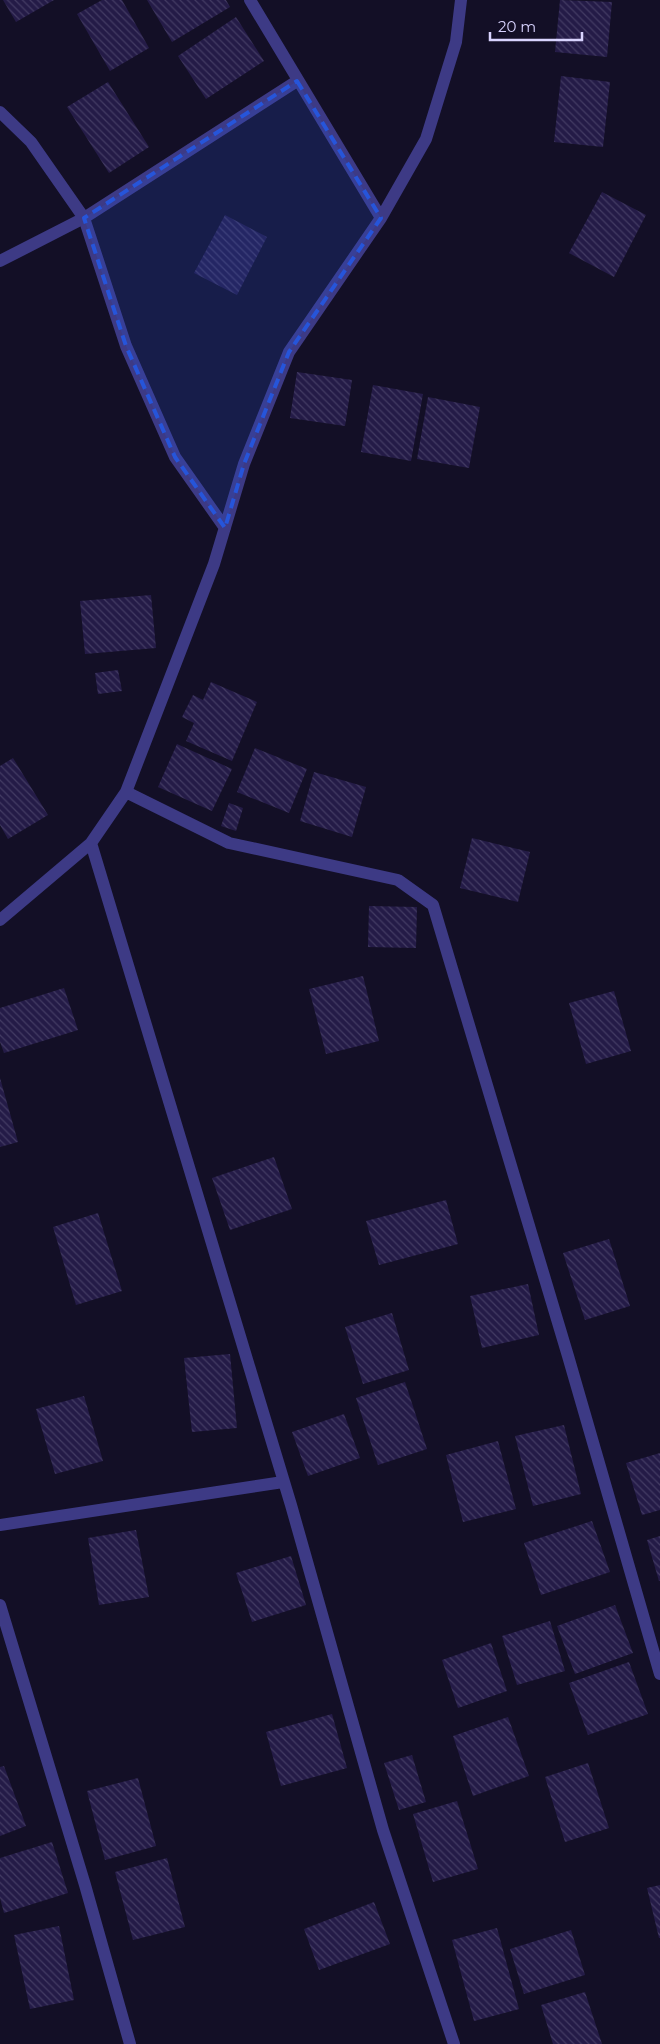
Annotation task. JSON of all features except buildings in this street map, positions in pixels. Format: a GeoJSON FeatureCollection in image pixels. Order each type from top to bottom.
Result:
{"type":"FeatureCollection","features":[{"type":"Feature","properties":{"kind":"street"},"geometry":{"type":"LineString","coordinates":[[250,0],[381,218]]}},
{"type":"Feature","properties":{"kind":"street"},"geometry":{"type":"LineString","coordinates":[[0,920],[91,843],[126,792],[214,564],[244,464],[289,352],[381,218],[426,139],[456,42],[461,0]]}},
{"type":"Feature","properties":{"kind":"street"},"geometry":{"type":"LineString","coordinates":[[0,261],[84,218],[298,81]]}},
{"type":"Feature","properties":{"kind":"street"},"geometry":{"type":"LineString","coordinates":[[0,112],[31,142],[84,218],[126,346],[176,458],[225,528]]}},
{"type":"Feature","properties":{"kind":"street"},"geometry":{"type":"LineString","coordinates":[[126,792],[228,843],[398,880],[433,905],[565,1346],[660,1674]]}},
{"type":"Feature","properties":{"kind":"street"},"geometry":{"type":"LineString","coordinates":[[91,843],[283,1482],[383,1830],[454,2044]]}},
{"type":"Feature","properties":{"kind":"street"},"geometry":{"type":"LineString","coordinates":[[0,1525],[283,1482]]}},
{"type":"Feature","properties":{"kind":"street"},"geometry":{"type":"LineString","coordinates":[[0,1605],[85,1885],[130,2044]]}},
{"type":"Feature","properties":{"kind":"highlighted area"},"geometry":{"type":"Polygon","coordinates":[[[297,81],[381,218],[289,352],[244,464],[225,528],[175,457],[126,346],[84,218],[297,81]]]}}]}
